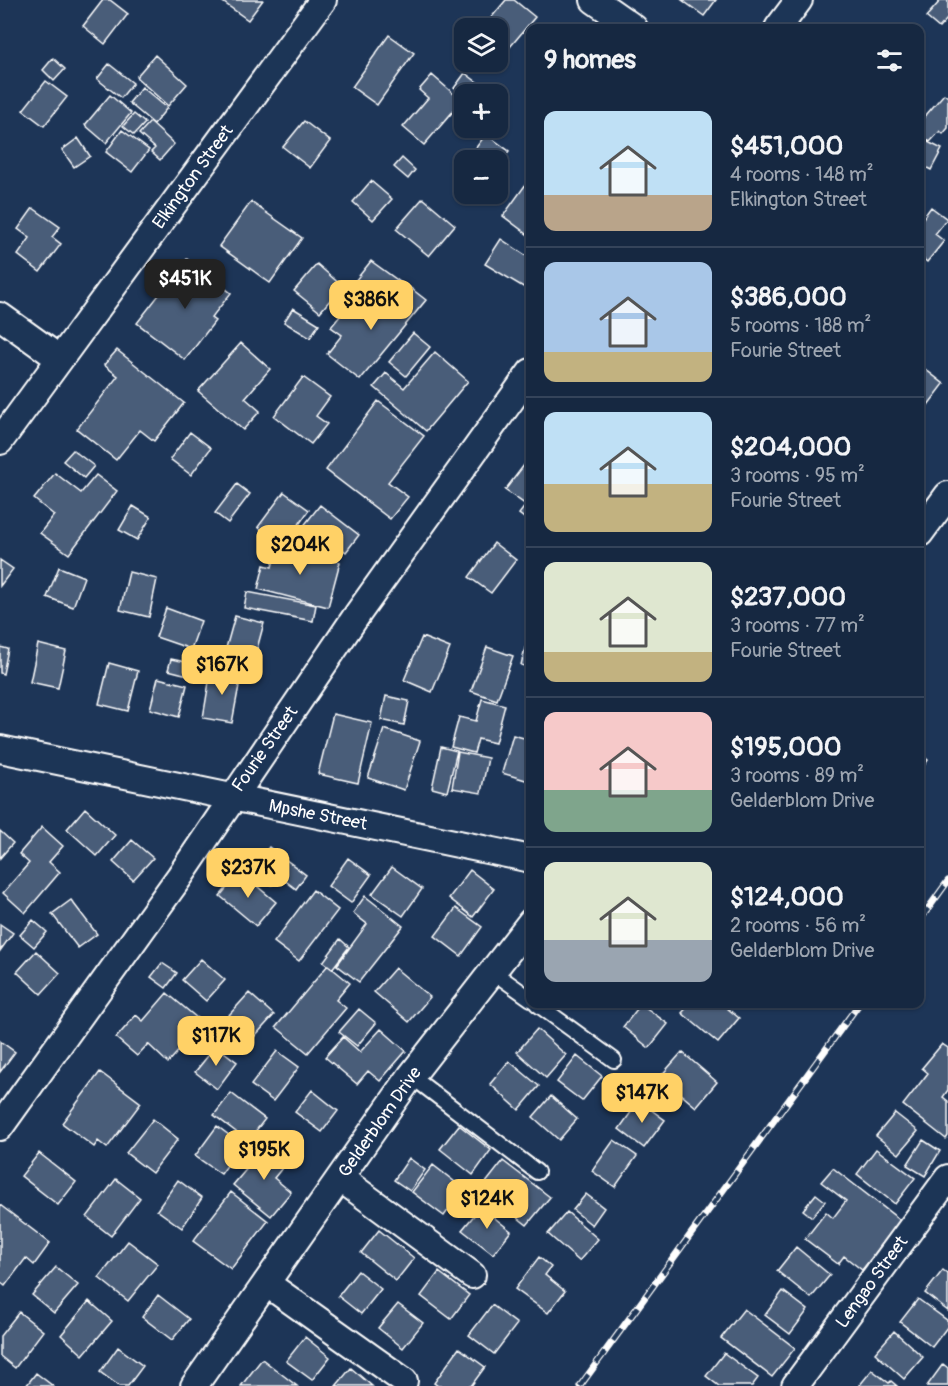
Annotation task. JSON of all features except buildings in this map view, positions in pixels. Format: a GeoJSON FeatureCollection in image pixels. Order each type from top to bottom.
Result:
{"type":"FeatureCollection","features":[{"type":"Feature","properties":{"kind":"street","name":"Elkington Street"},"geometry":{"type":"LineString","coordinates":[[0,441],[323,0]]}},
{"type":"Feature","properties":{"kind":"street"},"geometry":{"type":"LineString","coordinates":[[594,0],[628,24]]}},
{"type":"Feature","properties":{"kind":"street"},"geometry":{"type":"LineString","coordinates":[[781,24],[799,0]]}},
{"type":"Feature","properties":{"kind":"street"},"geometry":{"type":"LineString","coordinates":[[0,316],[60,359]]}},
{"type":"Feature","properties":{"kind":"street","name":"Fourie Street"},"geometry":{"type":"LineString","coordinates":[[0,1126],[180,876],[230,798],[526,379]]}},
{"type":"Feature","properties":{"kind":"street"},"geometry":{"type":"LineString","coordinates":[[924,528],[948,495]]}},
{"type":"Feature","properties":{"kind":"street","name":"Mpshe Street"},"geometry":{"type":"LineString","coordinates":[[0,749],[230,798],[435,837],[526,858]]}},
{"type":"Feature","properties":{"kind":"street","name":"Gelderblom Drive"},"geometry":{"type":"LineString","coordinates":[[194,1386],[411,1076],[526,929]]}},
{"type":"Feature","properties":{"kind":"street"},"geometry":{"type":"LineString","coordinates":[[340,1178],[472,1275]]}},
{"type":"Feature","properties":{"kind":"street","name":"Lengao Street"},"geometry":{"type":"LineString","coordinates":[[795,1386],[948,1178]]}},
{"type":"Feature","properties":{"kind":"street"},"geometry":{"type":"LineString","coordinates":[[266,1283],[404,1382]]}},
{"type":"Feature","properties":{"kind":"lane"},"geometry":{"type":"LineString","coordinates":[[493,972],[526,995]]}},
{"type":"Feature","properties":{"kind":"lane"},"geometry":{"type":"LineString","coordinates":[[542,1008],[614,1060]]}},
{"type":"Feature","properties":{"kind":"lane"},"geometry":{"type":"LineString","coordinates":[[411,1076],[537,1172]]}},
{"type":"Feature","properties":{"kind":"railway"},"geometry":{"type":"LineString","coordinates":[[924,914],[948,881]]}},
{"type":"Feature","properties":{"kind":"railway"},"geometry":{"type":"LineString","coordinates":[[580,1386],[856,1008]]}}]}
